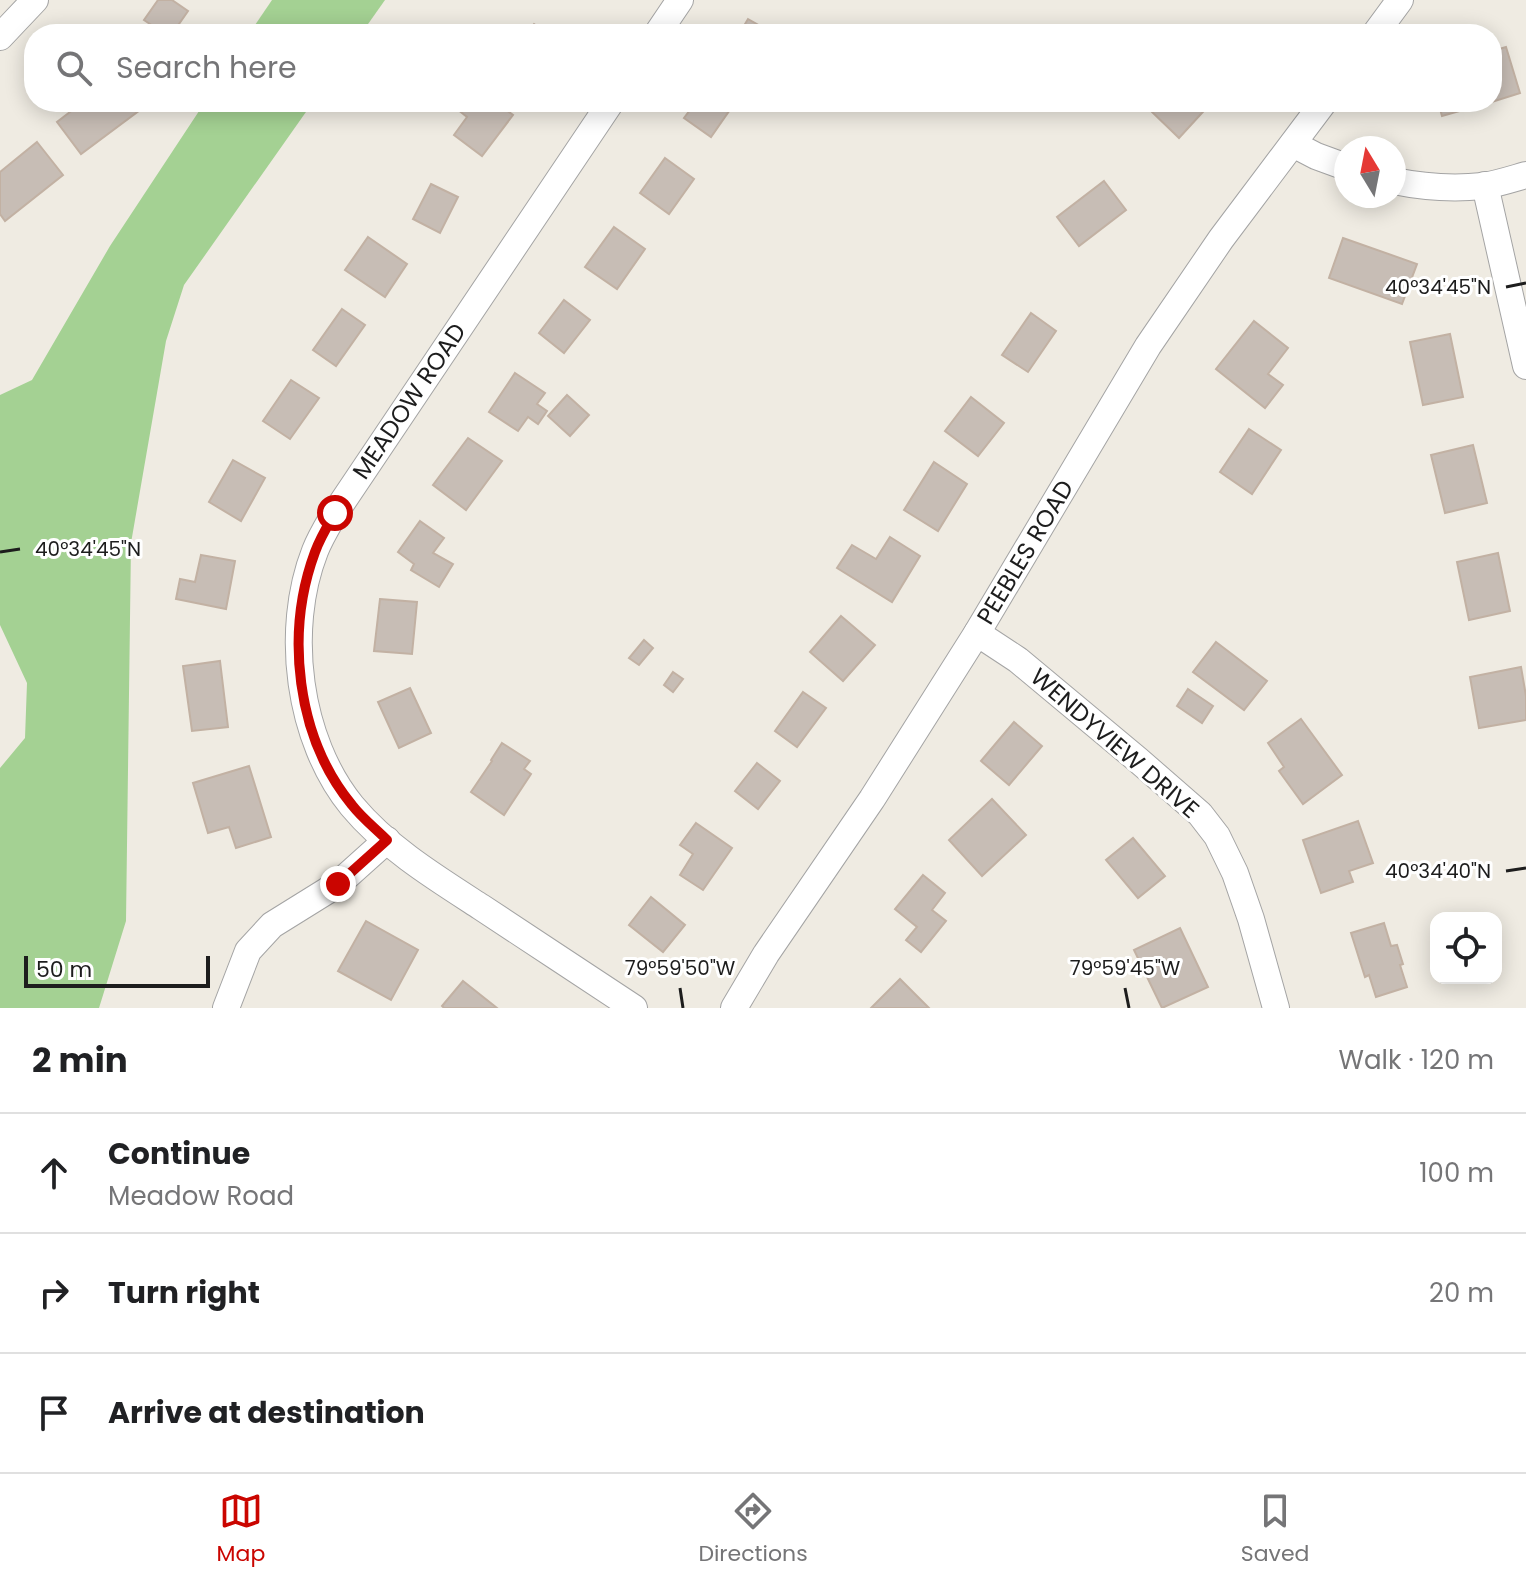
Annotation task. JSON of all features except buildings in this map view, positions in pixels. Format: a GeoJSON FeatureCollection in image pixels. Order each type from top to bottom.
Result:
{"type":"FeatureCollection","features":[{"type":"Feature","properties":{"kind":"street"},"geometry":{"type":"LineString","coordinates":[[0,37],[35,0]]}},
{"type":"Feature","properties":{"kind":"street"},"geometry":{"type":"LineString","coordinates":[[664,24],[680,0]]}},
{"type":"Feature","properties":{"kind":"street"},"geometry":{"type":"LineString","coordinates":[[1382,24],[1400,0]]}},
{"type":"Feature","properties":{"kind":"street","name":"MEADOW ROAD"},"geometry":{"type":"LineString","coordinates":[[604,112],[335,513],[315,551],[303,598],[299,640],[301,687],[311,727],[328,768],[352,805],[387,840],[430,874],[634,1008]]}},
{"type":"Feature","properties":{"kind":"street","name":"PEEBLES ROAD"},"geometry":{"type":"LineString","coordinates":[[734,1008],[766,954],[872,799],[977,633],[1148,346],[1221,239],[1317,112]]}},
{"type":"Feature","properties":{"kind":"street"},"geometry":{"type":"LineString","coordinates":[[1293,144],[1334,163]]}},
{"type":"Feature","properties":{"kind":"street"},"geometry":{"type":"LineString","coordinates":[[1406,183],[1438,187],[1485,185],[1526,175]]}},
{"type":"Feature","properties":{"kind":"street"},"geometry":{"type":"LineString","coordinates":[[1485,185],[1526,366]]}},
{"type":"Feature","properties":{"kind":"street","name":"WENDYVIEW DRIVE"},"geometry":{"type":"LineString","coordinates":[[977,633],[1018,660],[1200,814],[1217,836],[1235,873],[1276,1008]]}},
{"type":"Feature","properties":{"kind":"street"},"geometry":{"type":"LineString","coordinates":[[226,1008],[248,951],[272,925],[338,884],[387,840]]}},
{"type":"Feature","properties":{"kind":"green space"},"geometry":{"type":"Polygon","coordinates":[[[272,0],[385,0],[368,24],[256,24],[272,0]]]}},
{"type":"Feature","properties":{"kind":"green space"},"geometry":{"type":"Polygon","coordinates":[[[198,112],[306,112],[184,285],[166,341],[131,543],[126,921],[99,1008],[0,1008],[0,768],[25,738],[27,683],[0,625],[0,395],[32,380],[110,246],[198,112]]]}},
{"type":"Feature","properties":{"kind":"route"},"geometry":{"type":"LineString","coordinates":[[335,513],[315,551],[303,598],[299,640],[301,687],[311,727],[328,768],[352,805],[387,840],[338,884]]}}]}
